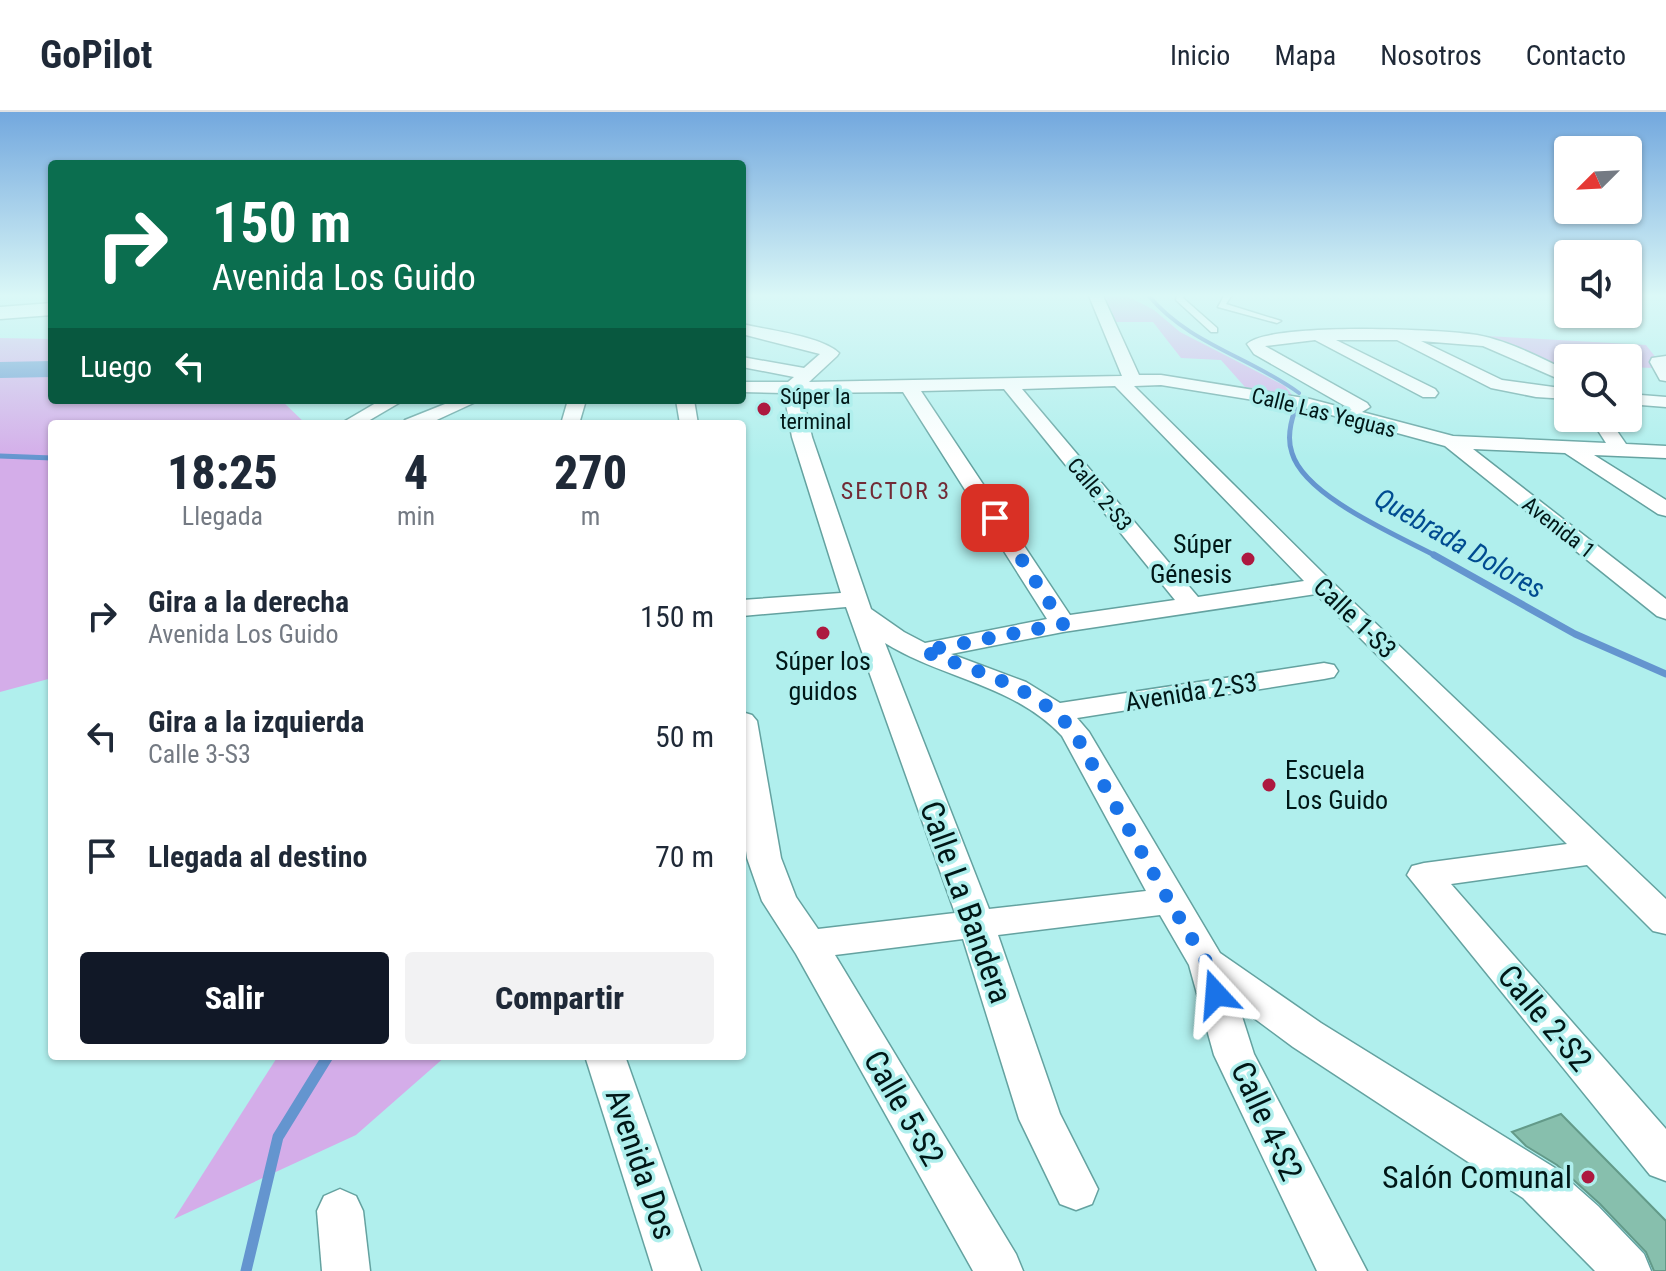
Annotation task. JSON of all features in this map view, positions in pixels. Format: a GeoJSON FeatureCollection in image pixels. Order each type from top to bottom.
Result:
{"type":"FeatureCollection","features":[{"type":"Feature","properties":{"kind":"street"},"geometry":{"type":"LineString","coordinates":[[746,387],[800,381],[831,353],[824,350]]}},
{"type":"Feature","properties":{"kind":"street"},"geometry":{"type":"LineString","coordinates":[[1115,350],[1126,381]]}},
{"type":"Feature","properties":{"kind":"street"},"geometry":{"type":"LineString","coordinates":[[1259,350],[1404,431]]}},
{"type":"Feature","properties":{"kind":"street"},"geometry":{"type":"LineString","coordinates":[[1344,350],[1429,393]]}},
{"type":"Feature","properties":{"kind":"street"},"geometry":{"type":"LineString","coordinates":[[1429,350],[1510,388],[1554,393]]}},
{"type":"Feature","properties":{"kind":"street"},"geometry":{"type":"LineString","coordinates":[[1503,350],[1554,372]]}},
{"type":"Feature","properties":{"kind":"street"},"geometry":{"type":"LineString","coordinates":[[746,363],[800,381]]}},
{"type":"Feature","properties":{"kind":"street","name":"Calle Las Yeguas"},"geometry":{"type":"LineString","coordinates":[[800,381],[909,387],[1161,380],[1310,404],[1452,442],[1570,448],[1618,447],[1666,452]]}},
{"type":"Feature","properties":{"kind":"street","name":"Calle La Bandera"},"geometry":{"type":"LineString","coordinates":[[800,381],[802,437],[858,606],[977,925],[1040,1119],[1076,1189]]}},
{"type":"Feature","properties":{"kind":"street","name":"Calle 1-S3"},"geometry":{"type":"LineString","coordinates":[[1126,381],[1322,586],[1666,921]]}},
{"type":"Feature","properties":{"kind":"street","name":"Calle 2-S3"},"geometry":{"type":"LineString","coordinates":[[1009,384],[1192,605]]}},
{"type":"Feature","properties":{"kind":"street"},"geometry":{"type":"LineString","coordinates":[[909,387],[1063,624]]}},
{"type":"Feature","properties":{"kind":"street"},"geometry":{"type":"LineString","coordinates":[[1642,400],[1666,402]]}},
{"type":"Feature","properties":{"kind":"street"},"geometry":{"type":"LineString","coordinates":[[357,420],[387,404]]}},
{"type":"Feature","properties":{"kind":"street"},"geometry":{"type":"LineString","coordinates":[[422,420],[463,404]]}},
{"type":"Feature","properties":{"kind":"street"},"geometry":{"type":"LineString","coordinates":[[1608,432],[1618,447]]}},
{"type":"Feature","properties":{"kind":"street","name":"Avenida 1"},"geometry":{"type":"LineString","coordinates":[[1452,442],[1666,611]]}},
{"type":"Feature","properties":{"kind":"street"},"geometry":{"type":"LineString","coordinates":[[1570,448],[1666,509]]}},
{"type":"Feature","properties":{"kind":"street"},"geometry":{"type":"LineString","coordinates":[[923,651],[1063,624],[1322,586]]}},
{"type":"Feature","properties":{"kind":"street"},"geometry":{"type":"LineString","coordinates":[[746,608],[858,606],[894,637],[1005,683],[1058,712],[1074,732],[1207,963],[1307,1035],[1539,1183],[1582,1222],[1627,1271]]}},
{"type":"Feature","properties":{"kind":"street","name":"Avenida 2-S3"},"geometry":{"type":"LineString","coordinates":[[1058,712],[1324,671]]}},
{"type":"Feature","properties":{"kind":"street","name":"Calle 5-S2"},"geometry":{"type":"LineString","coordinates":[[746,746],[764,858],[780,901],[809,944],[999,1271]]}},
{"type":"Feature","properties":{"kind":"street","name":"Calle 2-S2"},"geometry":{"type":"LineString","coordinates":[[1595,852],[1424,875],[1666,1161]]}},
{"type":"Feature","properties":{"kind":"street"},"geometry":{"type":"LineString","coordinates":[[809,944],[1169,901]]}},
{"type":"Feature","properties":{"kind":"street","name":"Calle 4-S2"},"geometry":{"type":"LineString","coordinates":[[1207,963],[1234,1055],[1343,1271]]}},
{"type":"Feature","properties":{"kind":"street","name":"Avenida Dos"},"geometry":{"type":"LineString","coordinates":[[606,1060],[677,1271]]}},
{"type":"Feature","properties":{"kind":"street"},"geometry":{"type":"LineString","coordinates":[[340,1211],[346,1271]]}},
{"type":"Feature","properties":{"kind":"shaded area"},"geometry":{"type":"Polygon","coordinates":[[[0,350],[48,350],[48,404],[285,404],[302,420],[48,420],[48,679],[0,692],[0,350]]]}},
{"type":"Feature","properties":{"kind":"shaded area"},"geometry":{"type":"Polygon","coordinates":[[[1175,350],[1215,350],[1285,386],[1292,395],[1245,387],[1221,360],[1181,358],[1175,350]]]}},
{"type":"Feature","properties":{"kind":"shaded area"},"geometry":{"type":"Polygon","coordinates":[[[1506,350],[1554,350],[1554,370],[1506,350]]]}},
{"type":"Feature","properties":{"kind":"shaded area"},"geometry":{"type":"Polygon","coordinates":[[[1642,350],[1650,350],[1657,359],[1653,368],[1642,368],[1642,350]]]}},
{"type":"Feature","properties":{"kind":"shaded area"},"geometry":{"type":"Polygon","coordinates":[[[275,1060],[441,1060],[356,1135],[174,1219],[275,1060]]]}},
{"type":"Feature","properties":{"kind":"building","name":"Salón Comunal"},"geometry":{"type":"Polygon","coordinates":[[[1561,1114],[1666,1221],[1666,1271],[1654,1271],[1646,1252],[1600,1204],[1557,1165],[1526,1146],[1512,1132],[1561,1114]]]}},
{"type":"Feature","properties":{"kind":"waterway","name":"Quebrada Dolores"},"geometry":{"type":"LineString","coordinates":[[1224,350],[1299,393]]}},
{"type":"Feature","properties":{"kind":"waterway"},"geometry":{"type":"LineString","coordinates":[[0,370],[48,369]]}},
{"type":"Feature","properties":{"kind":"waterway","name":"Quebrada Dolores"},"geometry":{"type":"LineString","coordinates":[[1294,412],[1296,406]]}},
{"type":"Feature","properties":{"kind":"waterway","name":"Quebrada Dolores"},"geometry":{"type":"LineString","coordinates":[[1295,410],[1290,448],[1300,469],[1315,485],[1355,514],[1438,557]]}},
{"type":"Feature","properties":{"kind":"waterway"},"geometry":{"type":"LineString","coordinates":[[0,456],[48,458]]}},
{"type":"Feature","properties":{"kind":"waterway","name":"Quebrada Dolores"},"geometry":{"type":"LineString","coordinates":[[1434,555],[1575,634],[1666,674]]}},
{"type":"Feature","properties":{"kind":"waterway"},"geometry":{"type":"LineString","coordinates":[[246,1271],[278,1137],[326,1060]]}},
{"type":"Feature","properties":{"kind":"place","name":"Súper la terminal"},"geometry":{"type":"Point","coordinates":[764,409]}},
{"type":"Feature","properties":{"kind":"place","name":"Súper Génesis"},"geometry":{"type":"Point","coordinates":[1248,559]}},
{"type":"Feature","properties":{"kind":"place","name":"Súper los guidos"},"geometry":{"type":"Point","coordinates":[823,633]}},
{"type":"Feature","properties":{"kind":"place","name":"Escuela Los Guido"},"geometry":{"type":"Point","coordinates":[1269,785]}},
{"type":"Feature","properties":{"kind":"place","name":"Salón Comunal"},"geometry":{"type":"Point","coordinates":[1588,1177]}},
{"type":"Feature","properties":{"kind":"district","name":"SECTOR 3"},"geometry":{"type":"Point","coordinates":[896,491]}},
{"type":"Feature","properties":{"kind":"route"},"geometry":{"type":"LineString","coordinates":[[995,518],[1063,624],[923,651],[1005,683],[1058,712],[1074,732],[1207,963],[1216,994]]}}]}
